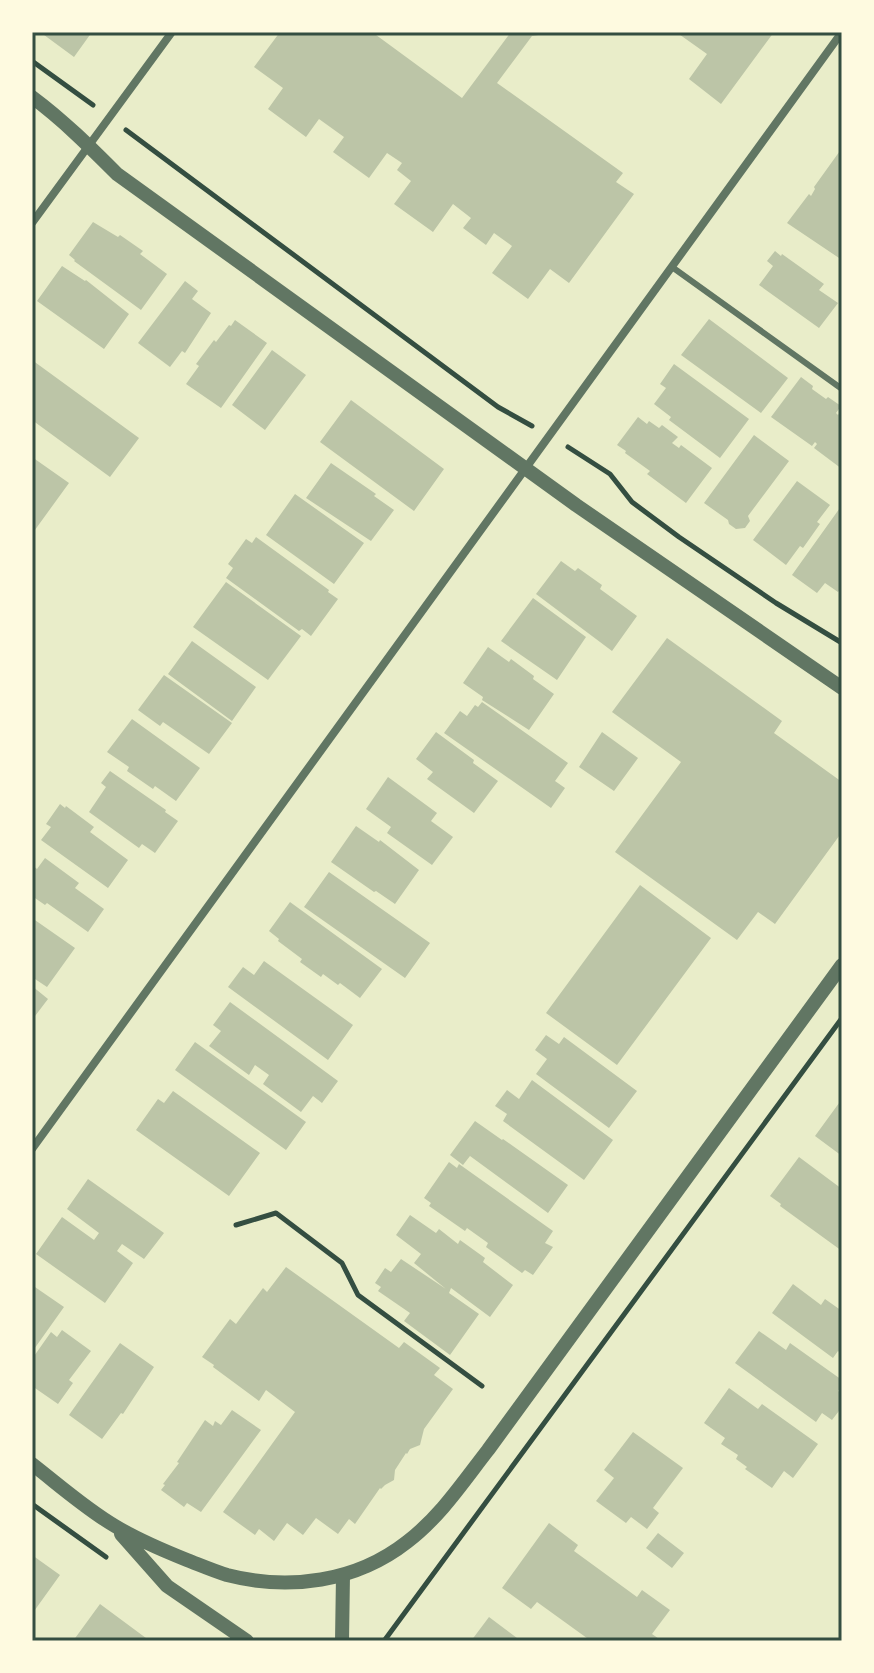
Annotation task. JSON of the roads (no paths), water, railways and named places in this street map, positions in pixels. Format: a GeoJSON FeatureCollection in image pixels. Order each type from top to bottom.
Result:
{"type":"FeatureCollection","features":[{"type":"Feature","properties":{"kind":"street"},"geometry":{"type":"LineString","coordinates":[[32,223],[172,32]]}},
{"type":"Feature","properties":{"kind":"street"},"geometry":{"type":"LineString","coordinates":[[32,1149],[842,32]]}},
{"type":"Feature","properties":{"kind":"street"},"geometry":{"type":"LineString","coordinates":[[32,97],[89,145],[117,174],[576,505],[842,688]]}},
{"type":"Feature","properties":{"kind":"street"},"geometry":{"type":"LineString","coordinates":[[32,1464],[113,1525],[152,1546],[225,1574],[253,1581],[298,1583],[343,1575],[387,1556],[409,1541],[445,1506],[842,965]]}},
{"type":"Feature","properties":{"kind":"street"},"geometry":{"type":"LineString","coordinates":[[113,1525],[167,1586],[247,1641]]}},
{"type":"Feature","properties":{"kind":"street"},"geometry":{"type":"LineString","coordinates":[[342,1641],[343,1575]]}},
{"type":"Feature","properties":{"kind":"lane"},"geometry":{"type":"LineString","coordinates":[[672,267],[842,389]]}}]}
